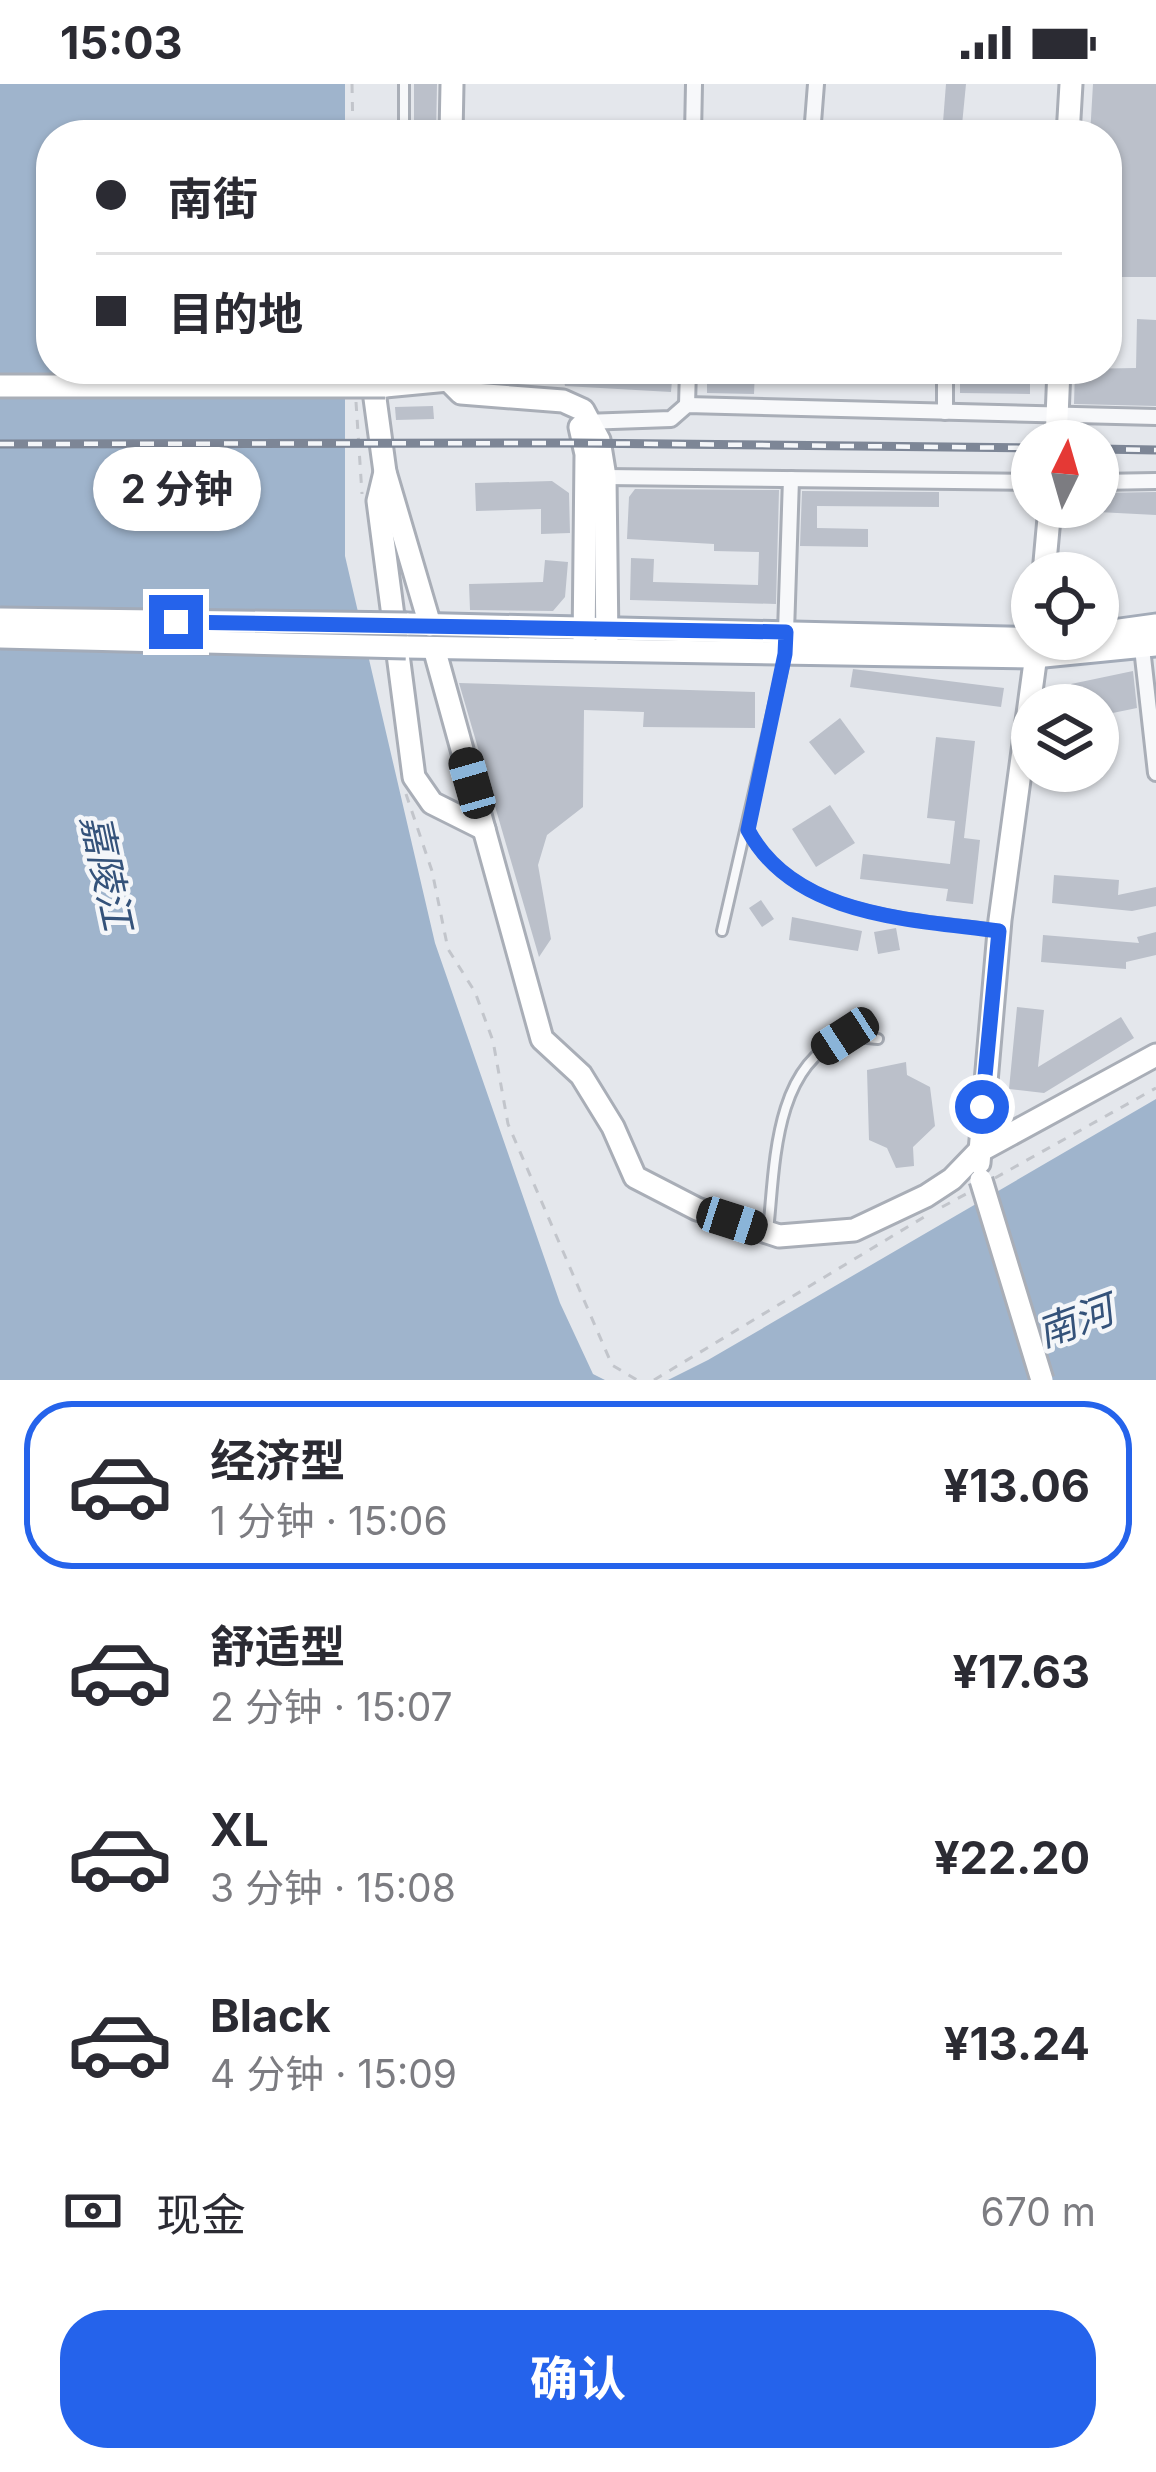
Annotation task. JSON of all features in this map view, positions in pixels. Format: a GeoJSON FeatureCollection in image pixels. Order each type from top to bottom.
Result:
{"type":"FeatureCollection","features":[{"type":"Feature","properties":{"kind":"street"},"geometry":{"type":"LineString","coordinates":[[451,120],[452,84]]}},
{"type":"Feature","properties":{"kind":"street"},"geometry":{"type":"LineString","coordinates":[[693,120],[694,84]]}},
{"type":"Feature","properties":{"kind":"street"},"geometry":{"type":"LineString","coordinates":[[813,120],[816,84]]}},
{"type":"Feature","properties":{"kind":"street"},"geometry":{"type":"LineString","coordinates":[[1068,120],[1071,84]]}},
{"type":"Feature","properties":{"kind":"street"},"geometry":{"type":"LineString","coordinates":[[0,386],[94,384]]}},
{"type":"Feature","properties":{"kind":"street"},"geometry":{"type":"LineString","coordinates":[[378,384],[385,472],[419,636],[484,829],[542,1039],[581,1075],[613,1127],[635,1178],[697,1209],[779,1236],[854,1230],[926,1196],[952,1179],[978,1152],[1156,1055]]}},
{"type":"Feature","properties":{"kind":"street"},"geometry":{"type":"LineString","coordinates":[[454,384],[461,393],[563,401],[583,410],[595,639]]}},
{"type":"Feature","properties":{"kind":"street"},"geometry":{"type":"LineString","coordinates":[[687,406],[688,384]]}},
{"type":"Feature","properties":{"kind":"street"},"geometry":{"type":"LineString","coordinates":[[945,384],[945,412]]}},
{"type":"Feature","properties":{"kind":"street"},"geometry":{"type":"LineString","coordinates":[[1058,420],[1059,384]]}},
{"type":"Feature","properties":{"kind":"street"},"geometry":{"type":"LineString","coordinates":[[583,422],[671,418],[687,406],[1156,417]]}},
{"type":"Feature","properties":{"kind":"street"},"geometry":{"type":"LineString","coordinates":[[583,422],[599,440],[604,477],[595,639]]}},
{"type":"Feature","properties":{"kind":"street"},"geometry":{"type":"LineString","coordinates":[[385,472],[378,501],[411,766],[418,786],[432,803],[484,829]]}},
{"type":"Feature","properties":{"kind":"street"},"geometry":{"type":"LineString","coordinates":[[604,477],[1011,482]]}},
{"type":"Feature","properties":{"kind":"street"},"geometry":{"type":"LineString","coordinates":[[786,643],[791,479]]}},
{"type":"Feature","properties":{"kind":"street"},"geometry":{"type":"LineString","coordinates":[[1119,482],[1156,481]]}},
{"type":"Feature","properties":{"kind":"street"},"geometry":{"type":"LineString","coordinates":[[0,620],[419,636]]}},
{"type":"Feature","properties":{"kind":"street"},"geometry":{"type":"LineString","coordinates":[[1119,630],[1156,625]]}},
{"type":"Feature","properties":{"kind":"street"},"geometry":{"type":"LineString","coordinates":[[0,637],[419,636],[1011,644]]}},
{"type":"Feature","properties":{"kind":"street"},"geometry":{"type":"LineString","coordinates":[[1119,645],[1149,646],[1156,773]]}},
{"type":"Feature","properties":{"kind":"street"},"geometry":{"type":"LineString","coordinates":[[1037,660],[999,931],[978,1152],[981,1180],[1042,1380]]}},
{"type":"Feature","properties":{"kind":"lane"},"geometry":{"type":"LineString","coordinates":[[404,84],[404,120]]}},
{"type":"Feature","properties":{"kind":"lane"},"geometry":{"type":"LineString","coordinates":[[722,931],[786,643]]}},
{"type":"Feature","properties":{"kind":"lane"},"geometry":{"type":"LineString","coordinates":[[748,830],[763,859],[823,897],[875,914],[999,931]]}},
{"type":"Feature","properties":{"kind":"lane"},"geometry":{"type":"LineString","coordinates":[[768,1232],[791,1088],[818,1054],[845,1036],[878,1039]]}},
{"type":"Feature","properties":{"kind":"path"},"geometry":{"type":"LineString","coordinates":[[352,84],[353,120]]}},
{"type":"Feature","properties":{"kind":"path"},"geometry":{"type":"LineString","coordinates":[[356,389],[363,504]]}},
{"type":"Feature","properties":{"kind":"path"},"geometry":{"type":"LineString","coordinates":[[403,784],[432,871],[448,949],[475,992],[493,1041],[508,1124],[612,1365],[637,1380]]}},
{"type":"Feature","properties":{"kind":"path"},"geometry":{"type":"LineString","coordinates":[[942,1207],[1156,1088]]}},
{"type":"Feature","properties":{"kind":"path"},"geometry":{"type":"LineString","coordinates":[[654,1380],[922,1218]]}},
{"type":"Feature","properties":{"kind":"water","name":"嘉陵江"},"geometry":{"type":"Polygon","coordinates":[[[0,84],[345,84],[345,120],[36,120],[36,384],[345,384],[345,556],[435,943],[560,1303],[593,1374],[605,1380],[0,1380],[0,84]]]}},
{"type":"Feature","properties":{"kind":"water","name":"南河"},"geometry":{"type":"Polygon","coordinates":[[[1156,1099],[1156,1380],[668,1380],[708,1360],[1156,1099]]]}},
{"type":"Feature","properties":{"kind":"building"},"geometry":{"type":"Polygon","coordinates":[[[414,84],[437,84],[436,120],[414,120],[414,84]]]}},
{"type":"Feature","properties":{"kind":"building"},"geometry":{"type":"Polygon","coordinates":[[[946,84],[966,84],[962,120],[943,120],[946,84]]]}},
{"type":"Feature","properties":{"kind":"building"},"geometry":{"type":"Polygon","coordinates":[[[1093,84],[1156,84],[1156,277],[1122,277],[1122,120],[1091,120],[1093,84]]]}},
{"type":"Feature","properties":{"kind":"building"},"geometry":{"type":"Polygon","coordinates":[[[1137,319],[1156,320],[1156,406],[1074,404],[1075,384],[1122,384],[1122,368],[1136,368],[1137,319]]]}},
{"type":"Feature","properties":{"kind":"building"},"geometry":{"type":"Polygon","coordinates":[[[565,384],[672,384],[671,392],[565,384]]]}},
{"type":"Feature","properties":{"kind":"building"},"geometry":{"type":"Polygon","coordinates":[[[707,384],[754,384],[754,394],[707,393],[707,384]]]}},
{"type":"Feature","properties":{"kind":"building"},"geometry":{"type":"Polygon","coordinates":[[[960,384],[1030,384],[1030,394],[960,393],[960,384]]]}},
{"type":"Feature","properties":{"kind":"building"},"geometry":{"type":"Polygon","coordinates":[[[433,406],[434,419],[396,420],[395,407],[433,406]]]}},
{"type":"Feature","properties":{"kind":"building"},"geometry":{"type":"Polygon","coordinates":[[[552,481],[569,493],[570,533],[541,534],[541,509],[476,511],[475,483],[552,481]]]}},
{"type":"Feature","properties":{"kind":"building"},"geometry":{"type":"Polygon","coordinates":[[[635,489],[779,490],[776,604],[630,600],[631,558],[654,559],[653,582],[758,585],[759,552],[627,539],[629,497],[635,489]]]}},
{"type":"Feature","properties":{"kind":"building"},"geometry":{"type":"Polygon","coordinates":[[[802,491],[939,492],[939,507],[817,506],[817,528],[868,529],[868,547],[800,546],[802,491]]]}},
{"type":"Feature","properties":{"kind":"building"},"geometry":{"type":"Polygon","coordinates":[[[1156,492],[1156,515],[1119,513],[1119,493],[1156,492]]]}},
{"type":"Feature","properties":{"kind":"building"},"geometry":{"type":"Polygon","coordinates":[[[545,560],[568,562],[565,597],[553,611],[470,610],[469,584],[543,582],[545,560]]]}},
{"type":"Feature","properties":{"kind":"building"},"geometry":{"type":"Polygon","coordinates":[[[853,669],[1004,688],[1001,707],[850,687],[853,669]]]}},
{"type":"Feature","properties":{"kind":"building"},"geometry":{"type":"Polygon","coordinates":[[[1133,671],[1137,708],[1119,712],[1119,684],[1071,684],[1133,671]]]}},
{"type":"Feature","properties":{"kind":"building"},"geometry":{"type":"Polygon","coordinates":[[[459,683],[755,692],[755,728],[643,727],[644,712],[584,710],[583,807],[547,835],[538,865],[551,939],[539,957],[459,683]]]}},
{"type":"Feature","properties":{"kind":"building"},"geometry":{"type":"Polygon","coordinates":[[[840,718],[865,752],[835,775],[809,742],[840,718]]]}},
{"type":"Feature","properties":{"kind":"building"},"geometry":{"type":"Polygon","coordinates":[[[936,737],[975,741],[964,838],[980,840],[973,904],[946,901],[948,889],[860,879],[863,854],[950,864],[955,821],[927,818],[936,737]]]}},
{"type":"Feature","properties":{"kind":"building"},"geometry":{"type":"Polygon","coordinates":[[[830,805],[855,843],[816,867],[792,829],[830,805]]]}},
{"type":"Feature","properties":{"kind":"building"},"geometry":{"type":"Polygon","coordinates":[[[1054,875],[1119,880],[1118,895],[1156,887],[1156,906],[1132,911],[1052,903],[1054,875]]]}},
{"type":"Feature","properties":{"kind":"building"},"geometry":{"type":"Polygon","coordinates":[[[761,900],[774,919],[762,927],[749,908],[761,900]]]}},
{"type":"Feature","properties":{"kind":"building"},"geometry":{"type":"Polygon","coordinates":[[[792,917],[862,931],[858,951],[789,940],[792,917]]]}},
{"type":"Feature","properties":{"kind":"building"},"geometry":{"type":"Polygon","coordinates":[[[896,928],[900,950],[878,954],[874,932],[896,928]]]}},
{"type":"Feature","properties":{"kind":"building"},"geometry":{"type":"Polygon","coordinates":[[[1156,932],[1156,955],[1126,962],[1126,969],[1041,962],[1043,935],[1139,943],[1137,937],[1156,932]]]}},
{"type":"Feature","properties":{"kind":"building"},"geometry":{"type":"Polygon","coordinates":[[[1017,1007],[1044,1010],[1038,1067],[1121,1017],[1134,1038],[1044,1093],[1009,1089],[1017,1007]]]}},
{"type":"Feature","properties":{"kind":"building"},"geometry":{"type":"Polygon","coordinates":[[[906,1062],[907,1075],[930,1087],[935,1126],[913,1147],[914,1166],[896,1168],[887,1148],[869,1140],[867,1070],[906,1062]]]}},
{"type":"Feature","properties":{"kind":"railway"},"geometry":{"type":"LineString","coordinates":[[0,444],[1011,448]]}},
{"type":"Feature","properties":{"kind":"railway"},"geometry":{"type":"LineString","coordinates":[[1119,449],[1156,450]]}},
{"type":"Feature","properties":{"kind":"route"},"geometry":{"type":"LineString","coordinates":[[176,622],[786,632],[748,830],[763,859],[823,897],[875,914],[999,931],[982,1107]]}}]}
